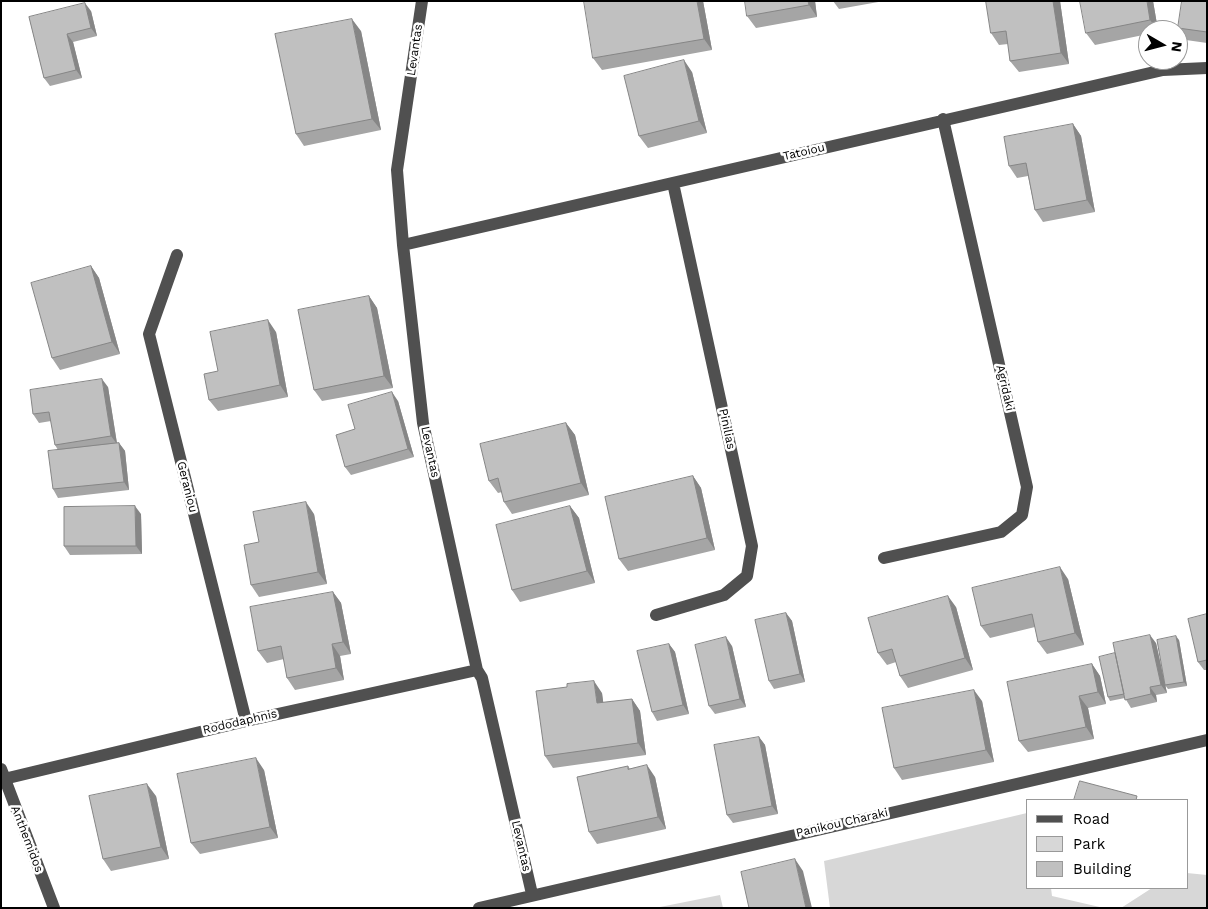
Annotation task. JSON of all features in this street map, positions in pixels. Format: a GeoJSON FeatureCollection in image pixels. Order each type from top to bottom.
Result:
{"type":"FeatureCollection","features":[{"type":"Feature","properties":{"kind":"street","name":"Levantas"},"geometry":{"type":"LineString","coordinates":[[422,1],[397,170],[403,245],[424,423],[478,670],[482,678],[532,894]]}},
{"type":"Feature","properties":{"kind":"street","name":"Tatoiou"},"geometry":{"type":"LineString","coordinates":[[403,245],[943,119],[1163,70],[1207,68]]}},
{"type":"Feature","properties":{"kind":"street","name":"Agridaki"},"geometry":{"type":"LineString","coordinates":[[884,558],[1001,532],[1022,514],[1027,487],[943,119]]}},
{"type":"Feature","properties":{"kind":"street","name":"Pinilias"},"geometry":{"type":"LineString","coordinates":[[656,615],[724,595],[747,576],[752,546],[673,183]]}},
{"type":"Feature","properties":{"kind":"street","name":"Geraniou"},"geometry":{"type":"LineString","coordinates":[[177,255],[149,334],[246,721]]}},
{"type":"Feature","properties":{"kind":"street","name":"Rododaphnis"},"geometry":{"type":"LineString","coordinates":[[3,774],[478,670]]}},
{"type":"Feature","properties":{"kind":"street","name":"Panikou Charaki"},"geometry":{"type":"LineString","coordinates":[[478,908],[532,894],[1207,740]]}},
{"type":"Feature","properties":{"kind":"street","name":"Anthemidos"},"geometry":{"type":"LineString","coordinates":[[3,774],[54,908]]}},
{"type":"Feature","properties":{"kind":"green space"},"geometry":{"type":"Polygon","coordinates":[[[1026,813],[1026,889],[1051,889],[1052,896],[1104,908],[830,908],[824,861],[1026,813]]]}},
{"type":"Feature","properties":{"kind":"green space"},"geometry":{"type":"Polygon","coordinates":[[[1188,873],[1207,875],[1207,908],[1121,908],[1150,889],[1188,889],[1188,873]]]}},
{"type":"Feature","properties":{"kind":"green space"},"geometry":{"type":"Polygon","coordinates":[[[720,895],[723,908],[655,908],[720,895]]]}},
{"type":"Feature","properties":{"kind":"building"},"geometry":{"type":"Polygon","coordinates":[[[584,1],[697,1],[704,39],[593,58],[584,1]]]}},
{"type":"Feature","properties":{"kind":"building"},"geometry":{"type":"Polygon","coordinates":[[[745,1],[808,1],[809,5],[747,16],[745,1]]]}},
{"type":"Feature","properties":{"kind":"building"},"geometry":{"type":"Polygon","coordinates":[[[986,1],[1053,1],[1061,53],[1010,61],[1006,31],[991,33],[986,1]]]}},
{"type":"Feature","properties":{"kind":"building"},"geometry":{"type":"Polygon","coordinates":[[[1080,1],[1147,1],[1150,20],[1138,20],[1138,22],[1086,33],[1080,1]]]}},
{"type":"Feature","properties":{"kind":"building"},"geometry":{"type":"Polygon","coordinates":[[[1182,1],[1207,1],[1207,32],[1188,29],[1188,20],[1179,20],[1182,1]]]}},
{"type":"Feature","properties":{"kind":"building"},"geometry":{"type":"Polygon","coordinates":[[[85,3],[91,28],[67,34],[76,70],[44,78],[29,17],[85,3]]]}},
{"type":"Feature","properties":{"kind":"building"},"geometry":{"type":"Polygon","coordinates":[[[352,19],[372,119],[296,134],[275,34],[352,19]]]}},
{"type":"Feature","properties":{"kind":"building"},"geometry":{"type":"Polygon","coordinates":[[[684,60],[699,121],[639,136],[624,76],[684,60]]]}},
{"type":"Feature","properties":{"kind":"building"},"geometry":{"type":"Polygon","coordinates":[[[1073,124],[1087,200],[1035,210],[1026,163],[1009,166],[1004,137],[1073,124]]]}},
{"type":"Feature","properties":{"kind":"building"},"geometry":{"type":"Polygon","coordinates":[[[91,266],[112,342],[52,358],[31,283],[91,266]]]}},
{"type":"Feature","properties":{"kind":"building"},"geometry":{"type":"Polygon","coordinates":[[[369,296],[384,376],[314,390],[298,310],[369,296]]]}},
{"type":"Feature","properties":{"kind":"building"},"geometry":{"type":"Polygon","coordinates":[[[268,320],[280,385],[209,400],[204,374],[218,371],[210,332],[268,320]]]}},
{"type":"Feature","properties":{"kind":"building"},"geometry":{"type":"Polygon","coordinates":[[[102,379],[111,436],[55,445],[49,412],[33,414],[30,390],[102,379]]]}},
{"type":"Feature","properties":{"kind":"building"},"geometry":{"type":"Polygon","coordinates":[[[392,392],[408,449],[345,467],[336,435],[355,429],[348,405],[392,392]]]}},
{"type":"Feature","properties":{"kind":"building"},"geometry":{"type":"Polygon","coordinates":[[[566,423],[581,483],[504,502],[498,478],[489,481],[480,444],[566,423]]]}},
{"type":"Feature","properties":{"kind":"building"},"geometry":{"type":"Polygon","coordinates":[[[119,443],[124,482],[53,489],[48,451],[119,443]]]}},
{"type":"Feature","properties":{"kind":"building"},"geometry":{"type":"Polygon","coordinates":[[[693,476],[707,538],[619,559],[605,497],[693,476]]]}},
{"type":"Feature","properties":{"kind":"building"},"geometry":{"type":"Polygon","coordinates":[[[306,502],[318,572],[251,585],[244,545],[259,542],[253,512],[306,502]]]}},
{"type":"Feature","properties":{"kind":"building"},"geometry":{"type":"Polygon","coordinates":[[[135,506],[136,546],[64,546],[64,507],[135,506]]]}},
{"type":"Feature","properties":{"kind":"building"},"geometry":{"type":"Polygon","coordinates":[[[570,506],[587,571],[512,590],[496,525],[570,506]]]}},
{"type":"Feature","properties":{"kind":"building"},"geometry":{"type":"Polygon","coordinates":[[[1060,567],[1075,633],[1038,642],[1032,614],[981,626],[972,588],[1060,567]]]}},
{"type":"Feature","properties":{"kind":"building"},"geometry":{"type":"Polygon","coordinates":[[[333,592],[343,642],[332,644],[336,668],[287,678],[281,646],[258,651],[250,607],[333,592]]]}},
{"type":"Feature","properties":{"kind":"building"},"geometry":{"type":"Polygon","coordinates":[[[948,596],[965,658],[900,676],[892,649],[878,653],[868,618],[948,596]]]}},
{"type":"Feature","properties":{"kind":"building"},"geometry":{"type":"Polygon","coordinates":[[[786,613],[800,674],[769,681],[755,620],[786,613]]]}},
{"type":"Feature","properties":{"kind":"building"},"geometry":{"type":"Polygon","coordinates":[[[1207,614],[1207,660],[1198,662],[1188,619],[1207,614]]]}},
{"type":"Feature","properties":{"kind":"building"},"geometry":{"type":"Polygon","coordinates":[[[1150,635],[1161,685],[1150,687],[1151,694],[1125,700],[1113,643],[1150,635]]]}},
{"type":"Feature","properties":{"kind":"building"},"geometry":{"type":"Polygon","coordinates":[[[1176,636],[1184,682],[1165,685],[1157,640],[1176,636]]]}},
{"type":"Feature","properties":{"kind":"building"},"geometry":{"type":"Polygon","coordinates":[[[726,637],[740,699],[709,706],[695,645],[726,637]]]}},
{"type":"Feature","properties":{"kind":"building"},"geometry":{"type":"Polygon","coordinates":[[[669,644],[683,705],[652,712],[637,651],[669,644]]]}},
{"type":"Feature","properties":{"kind":"building"},"geometry":{"type":"Polygon","coordinates":[[[1115,653],[1124,694],[1108,697],[1099,657],[1115,653]]]}},
{"type":"Feature","properties":{"kind":"building"},"geometry":{"type":"Polygon","coordinates":[[[1092,664],[1098,692],[1079,696],[1086,727],[1019,741],[1007,682],[1092,664]]]}},
{"type":"Feature","properties":{"kind":"building"},"geometry":{"type":"Polygon","coordinates":[[[594,681],[597,703],[632,699],[638,743],[545,756],[536,691],[567,687],[567,684],[594,681]]]}},
{"type":"Feature","properties":{"kind":"building"},"geometry":{"type":"Polygon","coordinates":[[[974,690],[986,750],[894,768],[882,708],[974,690]]]}},
{"type":"Feature","properties":{"kind":"building"},"geometry":{"type":"Polygon","coordinates":[[[759,737],[772,806],[727,815],[714,745],[759,737]]]}},
{"type":"Feature","properties":{"kind":"building"},"geometry":{"type":"Polygon","coordinates":[[[256,758],[270,827],[191,843],[177,774],[256,758]]]}},
{"type":"Feature","properties":{"kind":"building"},"geometry":{"type":"Polygon","coordinates":[[[647,765],[658,817],[589,832],[577,777],[628,766],[628,769],[647,765]]]}},
{"type":"Feature","properties":{"kind":"building"},"geometry":{"type":"Polygon","coordinates":[[[1080,781],[1137,796],[1136,799],[1074,799],[1080,781]]]}},
{"type":"Feature","properties":{"kind":"building"},"geometry":{"type":"Polygon","coordinates":[[[147,784],[161,847],[103,859],[89,796],[147,784]]]}},
{"type":"Feature","properties":{"kind":"building"},"geometry":{"type":"Polygon","coordinates":[[[795,859],[806,908],[749,908],[741,872],[795,859]]]}}]}
